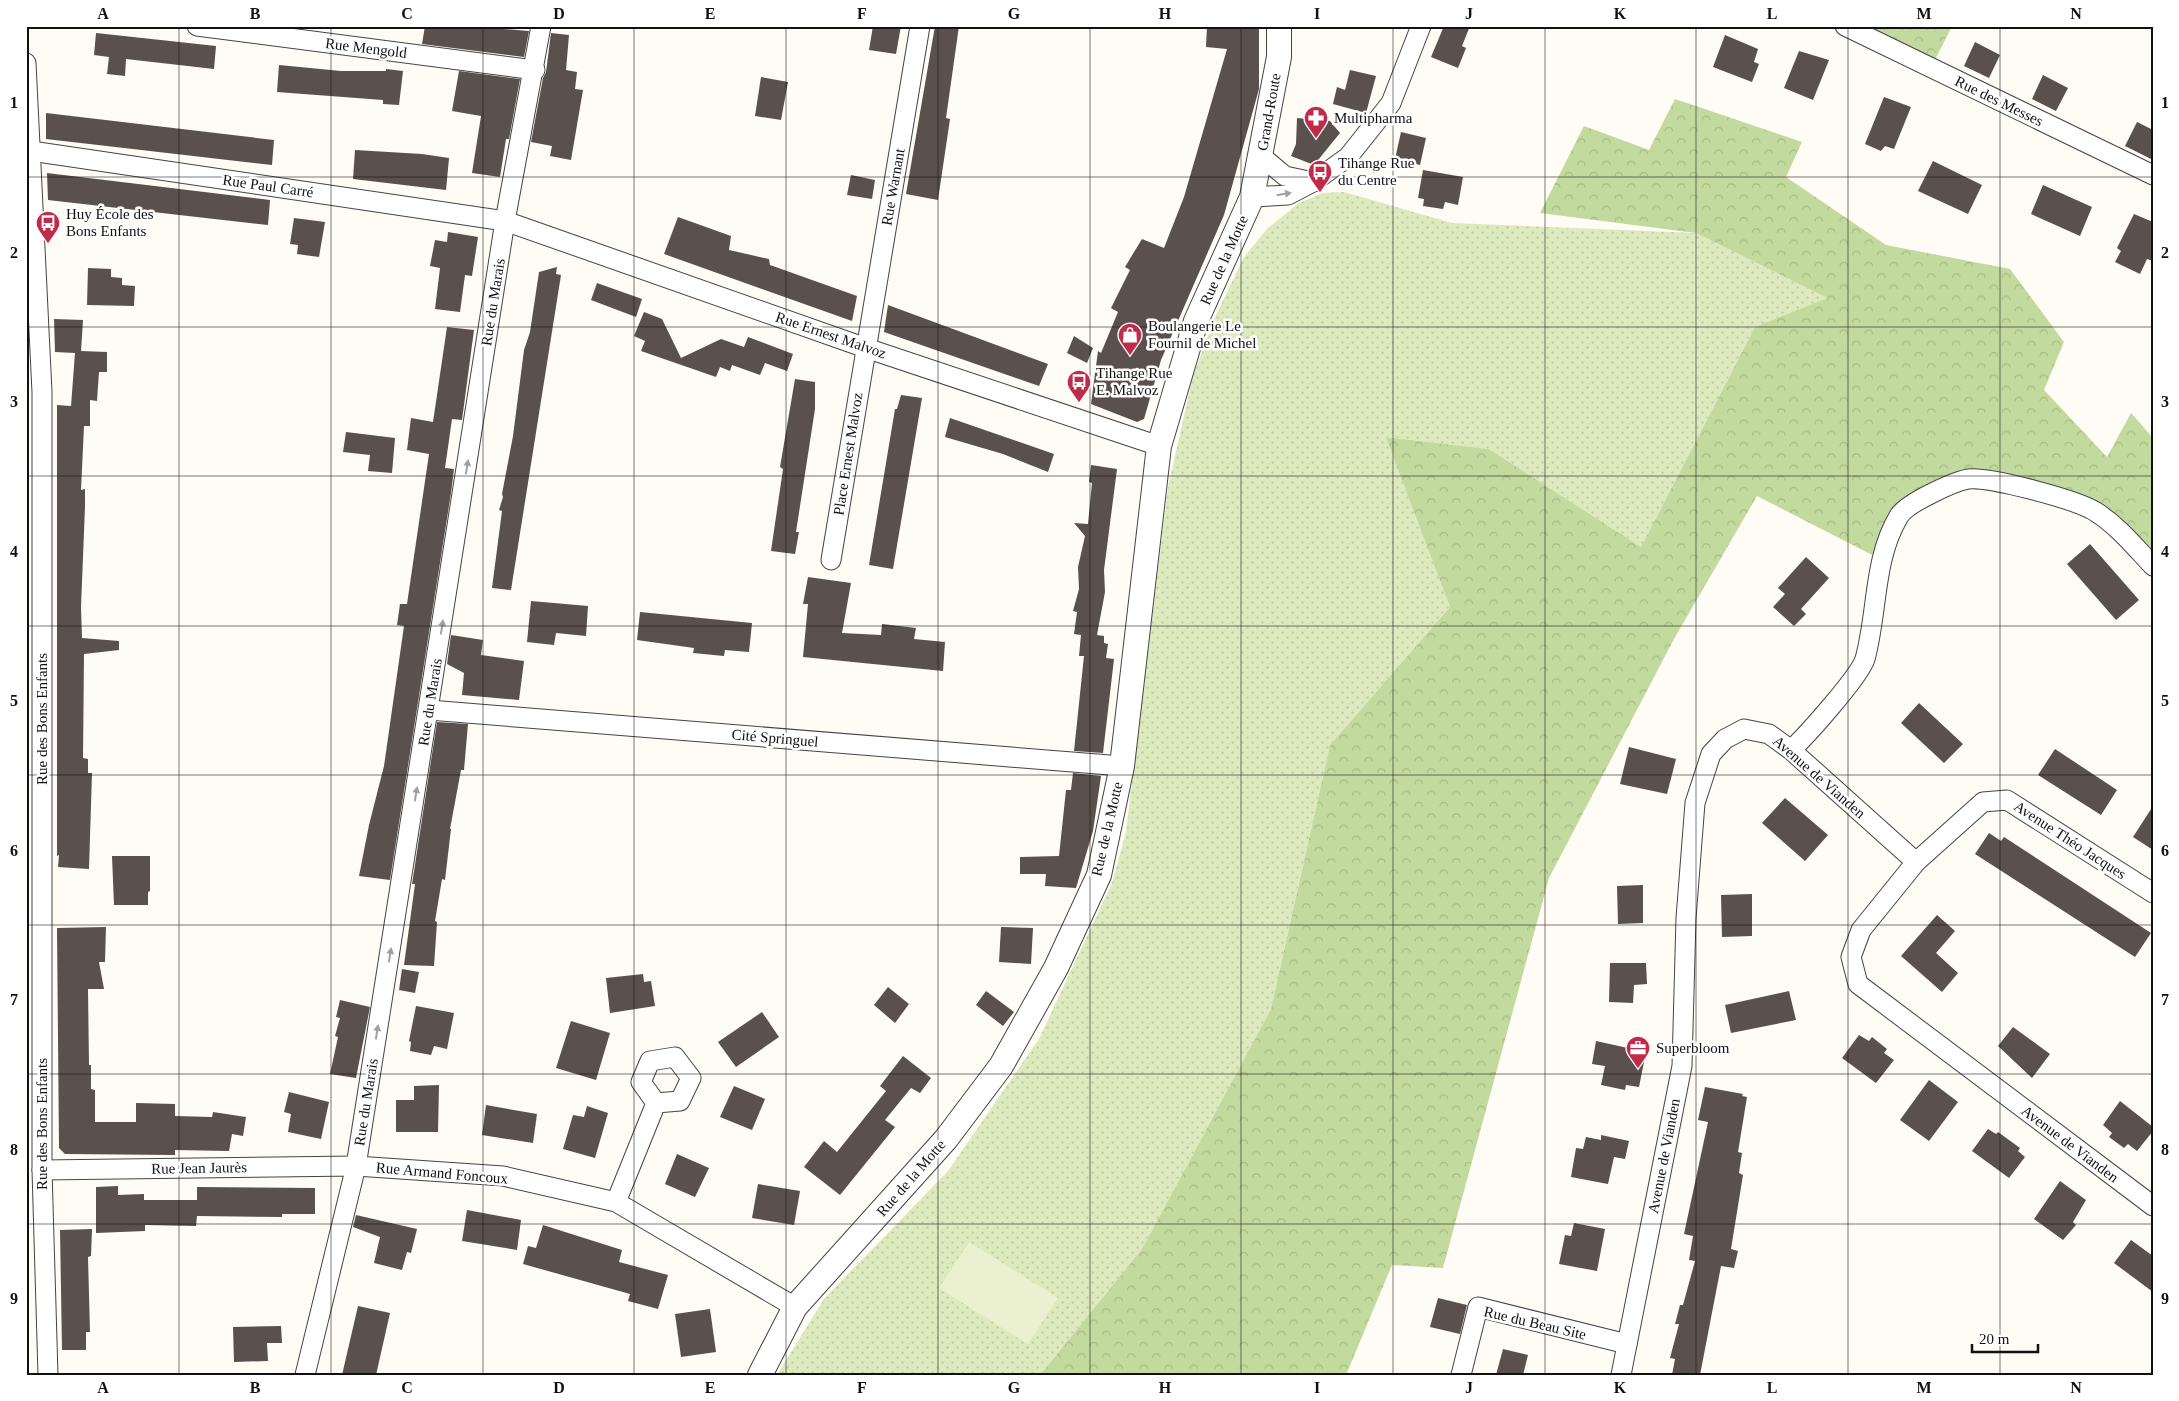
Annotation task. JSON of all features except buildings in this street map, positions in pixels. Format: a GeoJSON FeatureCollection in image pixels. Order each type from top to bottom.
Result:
{"type":"FeatureCollection","features":[{"type":"Feature","properties":{"kind":"street","name":"Rue Mengold"},"geometry":{"type":"LineString","coordinates":[[197,26],[535,70]]}},
{"type":"Feature","properties":{"kind":"street","name":"Rue du Marais"},"geometry":{"type":"LineString","coordinates":[[305,1375],[356,1166],[505,221],[535,70],[541,26]]}},
{"type":"Feature","properties":{"kind":"street","name":"Rue Warnant"},"geometry":{"type":"LineString","coordinates":[[866,348],[920,26]]}},
{"type":"Feature","properties":{"kind":"street","name":"Grand-Route"},"geometry":{"type":"LineString","coordinates":[[1252,197],[1279,57],[1279,26]]}},
{"type":"Feature","properties":{"kind":"street"},"geometry":{"type":"LineString","coordinates":[[1252,197],[1288,195],[1312,182],[1348,157],[1390,103],[1420,26]]}},
{"type":"Feature","properties":{"kind":"street","name":"Rue des Messes"},"geometry":{"type":"LineString","coordinates":[[1845,26],[2153,175]]}},
{"type":"Feature","properties":{"kind":"street","name":"Rue des Bons Enfants"},"geometry":{"type":"LineString","coordinates":[[26,63],[30,151],[42,1170],[48,1375]]}},
{"type":"Feature","properties":{"kind":"street","name":"Rue Paul Carré"},"geometry":{"type":"LineString","coordinates":[[30,151],[505,221]]}},
{"type":"Feature","properties":{"kind":"street"},"geometry":{"type":"LineString","coordinates":[[1261,156],[1285,176],[1312,182]]}},
{"type":"Feature","properties":{"kind":"street","name":"Rue de la Motte"},"geometry":{"type":"LineString","coordinates":[[760,1375],[795,1307],[946,1138],[1001,1066],[1056,968],[1099,875],[1122,766],[1158,446],[1196,321],[1252,197]]}},
{"type":"Feature","properties":{"kind":"street","name":"Rue Ernest Malvoz"},"geometry":{"type":"LineString","coordinates":[[505,221],[866,348],[1158,446]]}},
{"type":"Feature","properties":{"kind":"street","name":"Place Ernest Malvoz"},"geometry":{"type":"LineString","coordinates":[[831,560],[866,348]]}},
{"type":"Feature","properties":{"kind":"street"},"geometry":{"type":"LineString","coordinates":[[1792,750],[1856,675],[1864,660],[1882,560],[1899,516],[1907,506],[1968,479],[2005,483],[2072,501],[2094,511],[2117,527],[2153,566]]}},
{"type":"Feature","properties":{"kind":"street","name":"Cité Springuel"},"geometry":{"type":"LineString","coordinates":[[429,710],[1122,766]]}},
{"type":"Feature","properties":{"kind":"street","name":"Avenue de Vianden"},"geometry":{"type":"LineString","coordinates":[[1621,1375],[1682,1066],[1686,918],[1695,803],[1711,754],[1725,739],[1744,729],[1769,734],[1792,750],[1916,862],[1861,930],[1850,956],[1858,984],[2153,1206]]}},
{"type":"Feature","properties":{"kind":"street","name":"Avenue Théo Jacques"},"geometry":{"type":"LineString","coordinates":[[1916,862],[1983,802],[2007,800],[2153,893]]}},
{"type":"Feature","properties":{"kind":"street"},"geometry":{"type":"LineString","coordinates":[[616,1202],[656,1103]]}},
{"type":"Feature","properties":{"kind":"street","name":"Rue Jean Jaurès"},"geometry":{"type":"LineString","coordinates":[[42,1170],[356,1166]]}},
{"type":"Feature","properties":{"kind":"street","name":"Rue Armand Foncoux"},"geometry":{"type":"LineString","coordinates":[[356,1166],[503,1176],[616,1202],[795,1307]]}},
{"type":"Feature","properties":{"kind":"street","name":"Rue du Beau Site"},"geometry":{"type":"LineString","coordinates":[[1461,1375],[1478,1307],[1628,1344]]}},
{"type":"Feature","properties":{"kind":"green space"},"geometry":{"type":"Polygon","coordinates":[[[1855,26],[1952,26],[1931,68],[1855,26]]]}},
{"type":"Feature","properties":{"kind":"green space"},"geometry":{"type":"Polygon","coordinates":[[[1675,99],[1802,142],[1786,177],[1886,245],[2010,269],[2064,342],[2044,390],[2107,457],[2131,413],[2153,438],[2153,566],[2094,511],[1968,479],[1907,506],[1882,560],[1757,496],[1674,639],[1549,878],[1443,1268],[1392,1265],[1346,1375],[1040,1375],[1142,1249],[1271,1009],[1330,745],[1450,607],[1386,437],[1489,449],[1641,547],[1755,327],[1828,298],[1696,233],[1540,213],[1584,126],[1649,150],[1675,99]]]}},
{"type":"Feature","properties":{"kind":"green space"},"geometry":{"type":"Polygon","coordinates":[[[1344,192],[1452,223],[1696,233],[1829,298],[1755,327],[1641,547],[1489,449],[1387,437],[1450,607],[1330,745],[1271,1009],[1142,1249],[1040,1375],[777,1375],[824,1299],[948,1171],[1039,1039],[1112,883],[1126,832],[1168,487],[1193,376],[1216,315],[1244,257],[1267,229],[1299,203],[1323,193],[1344,192]]]}},
{"type":"Feature","properties":{"kind":"green space"},"geometry":{"type":"Polygon","coordinates":[[[969,1242],[1058,1298],[1028,1344],[939,1288],[969,1242]]]}},
{"type":"Feature","properties":{"kind":"place","name":"Multipharma"},"geometry":{"type":"Point","coordinates":[1316,139]}},
{"type":"Feature","properties":{"kind":"place","name":"Tihange Rue du Centre"},"geometry":{"type":"Point","coordinates":[1320,193]}},
{"type":"Feature","properties":{"kind":"place","name":"Huy École des Bons Enfants"},"geometry":{"type":"Point","coordinates":[48,244]}},
{"type":"Feature","properties":{"kind":"place","name":"Boulangerie Le Fournil de Michel"},"geometry":{"type":"Point","coordinates":[1130,356]}},
{"type":"Feature","properties":{"kind":"place","name":"Tihange Rue E. Malvoz"},"geometry":{"type":"Point","coordinates":[1079,403]}},
{"type":"Feature","properties":{"kind":"place","name":"Superbloom"},"geometry":{"type":"Point","coordinates":[1638,1069]}}]}
